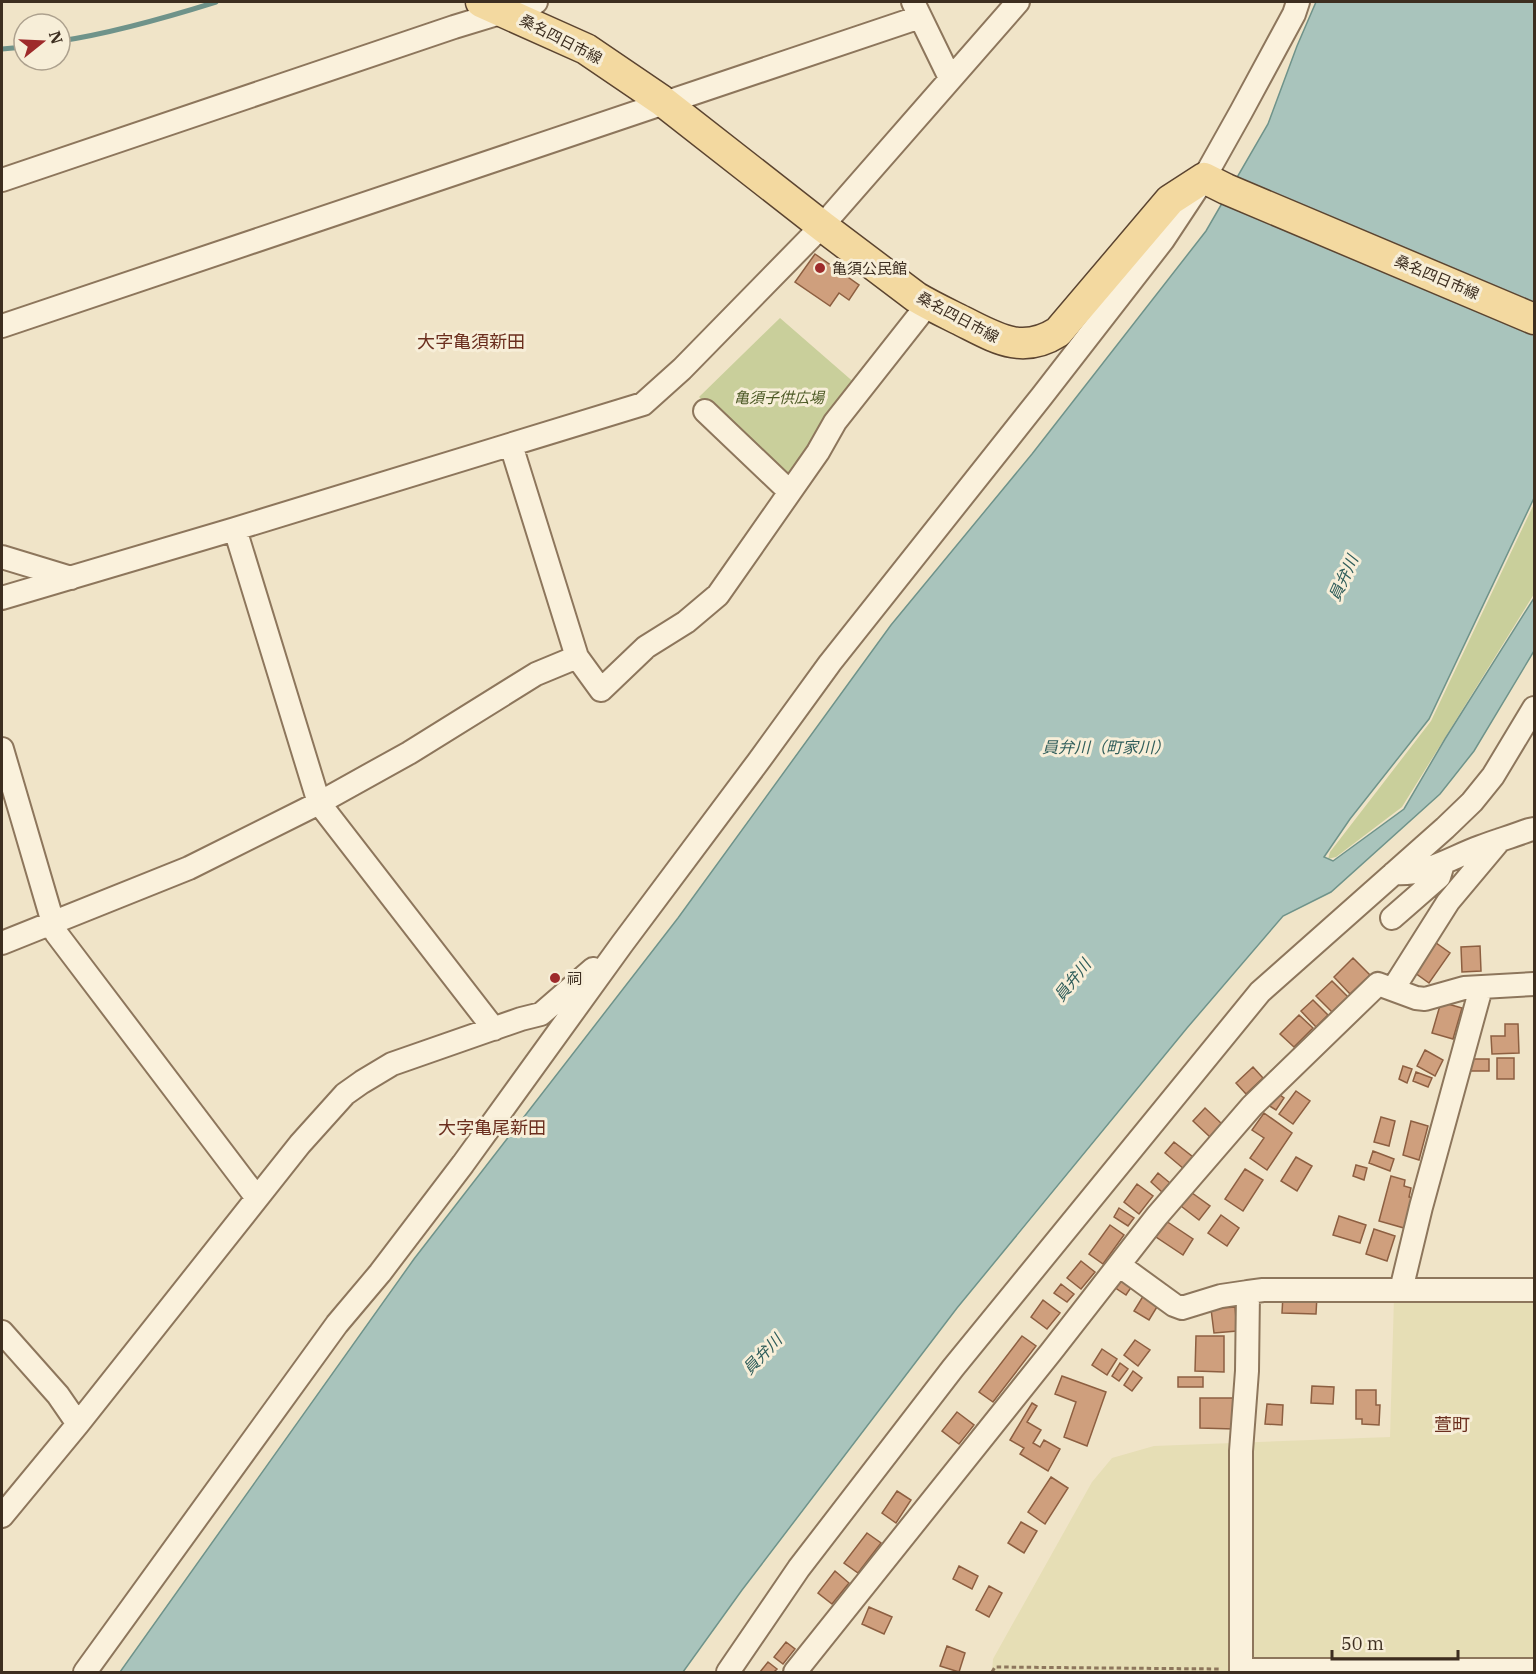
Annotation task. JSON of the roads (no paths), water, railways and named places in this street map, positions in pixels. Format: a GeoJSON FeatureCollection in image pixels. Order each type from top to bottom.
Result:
{"type":"FeatureCollection","features":[{"type":"Feature","properties":{"kind":"main road","name":"桑名四日市線"},"geometry":{"type":"LineString","coordinates":[[494,6],[586,49],[664,103],[822,226],[928,304],[1001,341],[1021,343],[1045,340],[1058,332],[1170,200],[1215,183],[1534,319]]}},
{"type":"Feature","properties":{"kind":"street"},"geometry":{"type":"LineString","coordinates":[[2,180],[454,27],[494,6],[536,2]]}},
{"type":"Feature","properties":{"kind":"street"},"geometry":{"type":"LineString","coordinates":[[2,598],[643,404],[682,369],[822,226],[1018,2]]}},
{"type":"Feature","properties":{"kind":"street"},"geometry":{"type":"LineString","coordinates":[[85,1672],[337,1324],[380,1273],[463,1164],[830,663],[1163,240],[1215,183],[1268,63],[1298,2]]}},
{"type":"Feature","properties":{"kind":"street"},"geometry":{"type":"LineString","coordinates":[[2,326],[664,103],[917,9],[950,78]]}},
{"type":"Feature","properties":{"kind":"street"},"geometry":{"type":"LineString","coordinates":[[511,445],[577,657],[601,690],[646,647],[686,622],[718,595],[818,452],[835,422],[928,304]]}},
{"type":"Feature","properties":{"kind":"street"},"geometry":{"type":"LineString","coordinates":[[705,411],[790,492]]}},
{"type":"Feature","properties":{"kind":"street"},"geometry":{"type":"LineString","coordinates":[[235,529],[320,803],[494,1029]]}},
{"type":"Feature","properties":{"kind":"street"},"geometry":{"type":"LineString","coordinates":[[2,557],[71,578]]}},
{"type":"Feature","properties":{"kind":"street"},"geometry":{"type":"LineString","coordinates":[[2,943],[189,868],[320,803],[409,753],[536,674],[577,657]]}},
{"type":"Feature","properties":{"kind":"street"},"geometry":{"type":"LineString","coordinates":[[728,1672],[799,1568],[946,1377],[1253,1000],[1472,802],[1493,776],[1534,708]]}},
{"type":"Feature","properties":{"kind":"street"},"geometry":{"type":"LineString","coordinates":[[2,749],[56,933],[256,1198]]}},
{"type":"Feature","properties":{"kind":"street"},"geometry":{"type":"LineString","coordinates":[[1394,873],[1406,874],[1443,864],[1479,847],[1532,830]]}},
{"type":"Feature","properties":{"kind":"street"},"geometry":{"type":"LineString","coordinates":[[1394,989],[1448,902],[1500,840]]}},
{"type":"Feature","properties":{"kind":"street"},"geometry":{"type":"LineString","coordinates":[[1392,918],[1439,878],[1443,864]]}},
{"type":"Feature","properties":{"kind":"street"},"geometry":{"type":"LineString","coordinates":[[2,1516],[78,1424],[256,1198],[345,1094],[392,1064],[541,1014],[622,944]]}},
{"type":"Feature","properties":{"kind":"street"},"geometry":{"type":"LineString","coordinates":[[795,1672],[1158,1216],[1252,1106],[1378,984],[1425,999],[1464,988],[1534,984]]}},
{"type":"Feature","properties":{"kind":"street"},"geometry":{"type":"LineString","coordinates":[[1401,1290],[1480,988]]}},
{"type":"Feature","properties":{"kind":"street"},"geometry":{"type":"LineString","coordinates":[[1119,1265],[1147,1287],[1182,1308],[1221,1296],[1263,1290],[1534,1290]]}},
{"type":"Feature","properties":{"kind":"street"},"geometry":{"type":"LineString","coordinates":[[1248,1292],[1247,1371],[1241,1451],[1241,1671],[1534,1670]]}},
{"type":"Feature","properties":{"kind":"street"},"geometry":{"type":"LineString","coordinates":[[2,1332],[58,1395],[78,1424]]}},
{"type":"Feature","properties":{"kind":"water","name":"員弁川（町家川）"},"geometry":{"type":"Polygon","coordinates":[[[1316,2],[1534,2],[1534,498],[1429,719],[1350,819],[1324,857],[1333,861],[1404,809],[1445,739],[1534,598],[1534,651],[1474,751],[1440,794],[1331,892],[1283,916],[1187,1028],[957,1308],[742,1590],[683,1672],[120,1672],[414,1259],[678,918],[891,625],[1032,454],[1206,231],[1268,124],[1316,2]]]}},
{"type":"Feature","properties":{"kind":"waterway"},"geometry":{"type":"LineString","coordinates":[[72,39],[100,34],[216,2]]}},
{"type":"Feature","properties":{"kind":"waterway"},"geometry":{"type":"LineString","coordinates":[[2,49],[12,48]]}},
{"type":"Feature","properties":{"kind":"place","name":"亀須公民館"},"geometry":{"type":"Point","coordinates":[820,268]}},
{"type":"Feature","properties":{"kind":"place","name":"祠"},"geometry":{"type":"Point","coordinates":[555,978]}},
{"type":"Feature","properties":{"kind":"district","name":"大字亀須新田"},"geometry":{"type":"Point","coordinates":[471,341]}},
{"type":"Feature","properties":{"kind":"district","name":"大字亀尾新田"},"geometry":{"type":"Point","coordinates":[492,1127]}},
{"type":"Feature","properties":{"kind":"district","name":"萱町"},"geometry":{"type":"Point","coordinates":[1452,1424]}},
{"type":"Feature","properties":{"kind":"park label","name":"亀須子供広場"},"geometry":{"type":"Point","coordinates":[779,397]}},
{"type":"Feature","properties":{"kind":"water label","name":"員弁川"},"geometry":{"type":"Point","coordinates":[1343,578]}},
{"type":"Feature","properties":{"kind":"water label","name":"員弁川"},"geometry":{"type":"Point","coordinates":[1072,980]}},
{"type":"Feature","properties":{"kind":"water label","name":"員弁川"},"geometry":{"type":"Point","coordinates":[762,1354]}}]}
